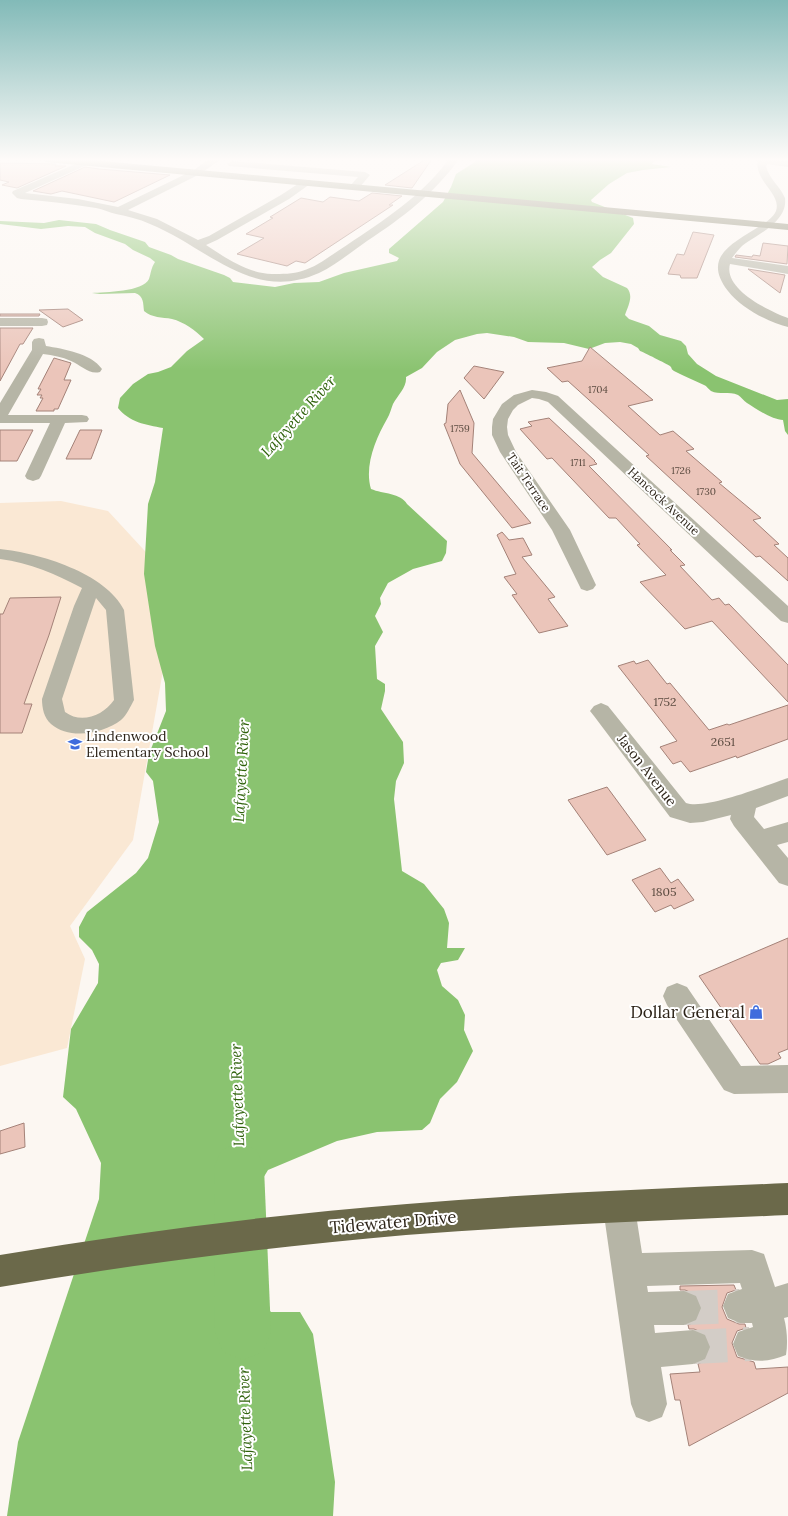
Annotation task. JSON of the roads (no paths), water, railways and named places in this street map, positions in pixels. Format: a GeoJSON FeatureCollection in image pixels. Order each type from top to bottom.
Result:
{"type":"FeatureCollection","features":[{"type":"Feature","properties":{"kind":"highway","name":"Tidewater Drive"},"geometry":{"type":"LineString","coordinates":[[0,1271],[68,1259],[158,1246],[277,1231],[466,1216],[788,1199]]}},
{"type":"Feature","properties":{"kind":"main road"},"geometry":{"type":"LineString","coordinates":[[772,230],[788,232]]}},
{"type":"Feature","properties":{"kind":"street"},"geometry":{"type":"LineString","coordinates":[[171,230],[252,274],[270,277],[299,275],[313,271],[379,230]]}},
{"type":"Feature","properties":{"kind":"street"},"geometry":{"type":"LineString","coordinates":[[198,244],[227,230]]}},
{"type":"Feature","properties":{"kind":"street"},"geometry":{"type":"LineString","coordinates":[[759,230],[738,244],[731,251],[725,260],[724,274],[731,289],[739,297],[765,313],[788,323]]}},
{"type":"Feature","properties":{"kind":"street"},"geometry":{"type":"LineString","coordinates":[[725,260],[788,270]]}},
{"type":"Feature","properties":{"kind":"street"},"geometry":{"type":"LineString","coordinates":[[0,322],[42,322]]}},
{"type":"Feature","properties":{"kind":"street"},"geometry":{"type":"LineString","coordinates":[[0,415],[39,346],[88,362],[95,369]]}},
{"type":"Feature","properties":{"kind":"street","name":"Tait Terrace"},"geometry":{"type":"LineString","coordinates":[[535,394],[522,395],[516,398],[506,408],[501,418],[499,429],[508,452],[561,530],[587,585]]}},
{"type":"Feature","properties":{"kind":"street","name":"Hancock Avenue"},"geometry":{"type":"LineString","coordinates":[[535,394],[553,399],[788,617]]}},
{"type":"Feature","properties":{"kind":"street"},"geometry":{"type":"LineString","coordinates":[[0,419],[82,419]]}},
{"type":"Feature","properties":{"kind":"street"},"geometry":{"type":"LineString","coordinates":[[33,476],[60,419]]}},
{"type":"Feature","properties":{"kind":"street"},"geometry":{"type":"LineString","coordinates":[[2,558],[31,559],[47,564],[92,586],[105,594],[111,600],[115,610],[124,700],[119,709],[98,723],[85,726],[70,725],[60,721],[54,716],[51,708],[52,699],[83,606],[92,586]]}},
{"type":"Feature","properties":{"kind":"street","name":"Jason Avenue"},"geometry":{"type":"LineString","coordinates":[[600,711],[678,810],[690,814],[703,813],[748,802],[788,787]]}},
{"type":"Feature","properties":{"kind":"street"},"geometry":{"type":"LineString","coordinates":[[748,802],[743,809],[742,819],[788,876]]}},
{"type":"Feature","properties":{"kind":"street"},"geometry":{"type":"LineString","coordinates":[[758,840],[788,832]]}},
{"type":"Feature","properties":{"kind":"street"},"geometry":{"type":"LineString","coordinates":[[677,996],[734,1080],[788,1079]]}},
{"type":"Feature","properties":{"kind":"street"},"geometry":{"type":"LineString","coordinates":[[619,1208],[649,1404]]}},
{"type":"Feature","properties":{"kind":"street"},"geometry":{"type":"LineString","coordinates":[[629,1270],[752,1266],[774,1343],[750,1344]]}},
{"type":"Feature","properties":{"kind":"street"},"geometry":{"type":"LineString","coordinates":[[634,1309],[684,1308]]}},
{"type":"Feature","properties":{"kind":"street"},"geometry":{"type":"LineString","coordinates":[[641,1351],[694,1347]]}},
{"type":"Feature","properties":{"kind":"water"},"geometry":{"type":"Polygon","coordinates":[[[90,230],[109,230],[145,242],[149,247],[224,275],[230,278],[233,282],[275,287],[294,283],[319,282],[344,273],[397,261],[399,258],[389,253],[389,249],[411,230],[629,230],[611,253],[592,267],[603,277],[627,288],[630,298],[625,315],[629,319],[649,326],[660,335],[681,341],[686,346],[688,354],[697,364],[716,376],[777,400],[788,399],[788,435],[785,431],[783,420],[779,420],[765,414],[747,403],[738,395],[711,391],[705,385],[674,371],[670,366],[640,351],[631,344],[620,342],[605,343],[589,349],[564,343],[528,342],[514,337],[487,333],[477,334],[455,340],[437,352],[422,368],[406,377],[404,388],[393,404],[372,452],[369,471],[371,489],[396,496],[404,500],[447,541],[446,553],[442,561],[413,569],[388,583],[380,598],[381,604],[375,616],[383,632],[375,646],[377,679],[385,684],[381,709],[403,742],[404,763],[396,781],[394,799],[402,871],[424,884],[444,909],[449,923],[447,948],[465,948],[458,960],[441,963],[437,970],[442,986],[458,1000],[465,1015],[464,1030],[473,1051],[457,1082],[440,1099],[430,1123],[422,1130],[377,1132],[337,1141],[268,1170],[232,1230],[234,1275],[271,1312],[300,1312],[313,1334],[335,1482],[333,1516],[7,1516],[18,1442],[99,1199],[101,1163],[76,1109],[63,1097],[71,1029],[98,983],[99,964],[92,950],[79,937],[79,927],[87,912],[136,873],[148,858],[159,822],[153,781],[146,772],[149,754],[166,711],[165,683],[155,646],[144,574],[148,504],[155,482],[163,428],[133,420],[122,413],[118,408],[120,398],[133,384],[148,374],[171,367],[187,351],[204,339],[181,322],[154,316],[144,311],[142,298],[138,294],[92,293],[114,292],[139,287],[149,279],[155,262],[125,244],[90,230]]]}},
{"type":"Feature","properties":{"kind":"waterway","name":"Lafayette River"},"geometry":{"type":"LineString","coordinates":[[239,1168],[243,1332]]}},
{"type":"Feature","properties":{"kind":"tunnel"},"geometry":{"type":"LineString","coordinates":[[684,1308],[740,1306]]}},
{"type":"Feature","properties":{"kind":"tunnel"},"geometry":{"type":"LineString","coordinates":[[693,1347],[750,1344]]}},
{"type":"Feature","properties":{"kind":"place","name":"Lindenwood Elementary School"},"geometry":{"type":"Point","coordinates":[75,744]}},
{"type":"Feature","properties":{"kind":"place","name":"Dollar General"},"geometry":{"type":"Point","coordinates":[756,1012]}}]}
